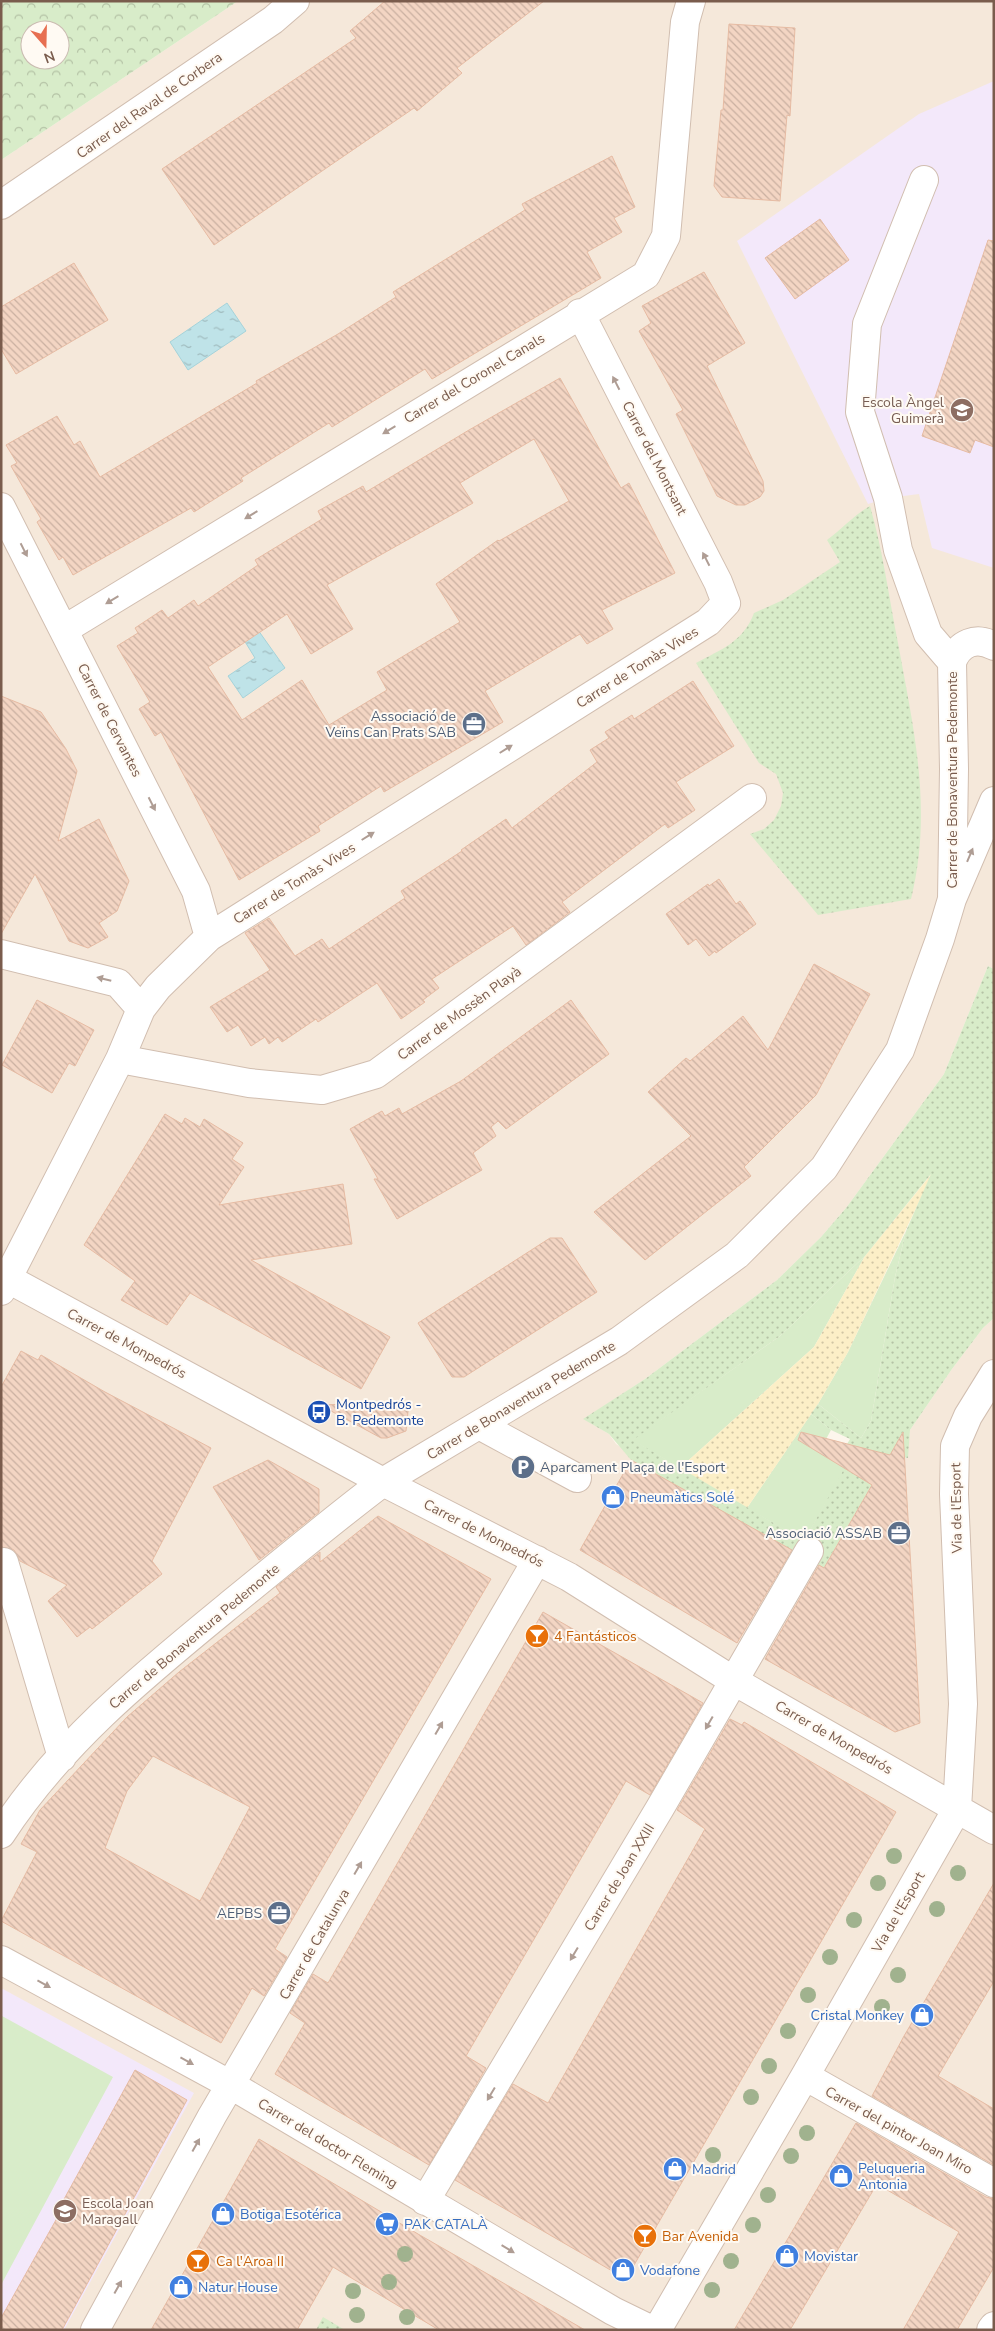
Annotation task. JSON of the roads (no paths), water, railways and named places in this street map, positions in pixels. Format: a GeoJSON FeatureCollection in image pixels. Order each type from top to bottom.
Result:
{"type":"FeatureCollection","features":[{"type":"Feature","properties":{"kind":"street","name":"Carrer del Raval de Corbera"},"geometry":{"type":"LineString","coordinates":[[1,206],[273,20],[295,1]]}},
{"type":"Feature","properties":{"kind":"street","name":"Carrer del Coronel Canals"},"geometry":{"type":"LineString","coordinates":[[65,629],[580,313],[646,275],[666,236],[686,22],[692,1]]}},
{"type":"Feature","properties":{"kind":"street","name":"Carrer de Bonaventura Pedemonte"},"geometry":{"type":"LineString","coordinates":[[924,180],[866,324],[860,412],[888,498],[898,550],[928,634],[952,662]]}},
{"type":"Feature","properties":{"kind":"street","name":"Carrer del Montsant"},"geometry":{"type":"LineString","coordinates":[[580,313],[718,582],[726,603]]}},
{"type":"Feature","properties":{"kind":"street","name":"Carrer de Cervantes"},"geometry":{"type":"LineString","coordinates":[[1,507],[65,629],[196,892],[209,937]]}},
{"type":"Feature","properties":{"kind":"street","name":"Carrer de Tomàs Vives"},"geometry":{"type":"LineString","coordinates":[[4,1281],[120,1059],[141,1009],[158,988],[209,937],[708,622],[726,603]]}},
{"type":"Feature","properties":{"kind":"street","name":"Carrer de Bonaventura Pedemonte"},"geometry":{"type":"LineString","coordinates":[[952,899],[954,787],[952,662],[960,647],[968,643],[984,641],[994,646]]}},
{"type":"Feature","properties":{"kind":"street","name":"Carrer de Mossèn Playà"},"geometry":{"type":"LineString","coordinates":[[120,1059],[249,1084],[322,1090],[376,1074],[752,798]]}},
{"type":"Feature","properties":{"kind":"street","name":"Carrer de Bonaventura Pedemonte"},"geometry":{"type":"LineString","coordinates":[[1,1834],[18,1809],[89,1726],[144,1675],[347,1509],[383,1482],[620,1341],[737,1255],[824,1168],[900,1050],[940,939],[952,899],[994,801]]}},
{"type":"Feature","properties":{"kind":"street"},"geometry":{"type":"LineString","coordinates":[[1,954],[118,983],[141,1009]]}},
{"type":"Feature","properties":{"kind":"street","name":"Carrer de Monpedrós"},"geometry":{"type":"LineString","coordinates":[[4,1281],[383,1482],[569,1577],[734,1681],[994,1830]]}},
{"type":"Feature","properties":{"kind":"street","name":"Via de l'Esport"},"geometry":{"type":"LineString","coordinates":[[657,2330],[805,2076],[957,1809],[963,1704],[954,1499],[955,1446],[968,1416],[993,1375]]}},
{"type":"Feature","properties":{"kind":"street"},"geometry":{"type":"LineString","coordinates":[[479,1426],[576,1478]]}},
{"type":"Feature","properties":{"kind":"street","name":"Carrer de Joan XXIII"},"geometry":{"type":"LineString","coordinates":[[425,2201],[734,1681],[809,1551]]}},
{"type":"Feature","properties":{"kind":"street","name":"Carrer de Catalunya"},"geometry":{"type":"LineString","coordinates":[[95,2330],[231,2085],[537,1560]]}},
{"type":"Feature","properties":{"kind":"street"},"geometry":{"type":"LineString","coordinates":[[4,1562],[62,1757]]}},
{"type":"Feature","properties":{"kind":"street","name":"Carrer del doctor Fleming"},"geometry":{"type":"LineString","coordinates":[[1,1960],[231,2085],[613,2311],[652,2330]]}},
{"type":"Feature","properties":{"kind":"street","name":"Carrer del pintor Joan Miro"},"geometry":{"type":"LineString","coordinates":[[805,2076],[994,2183]]}},
{"type":"Feature","properties":{"kind":"street"},"geometry":{"type":"LineString","coordinates":[[991,2330],[994,2326]]}},
{"type":"Feature","properties":{"kind":"water"},"geometry":{"type":"Polygon","coordinates":[[[227,303],[246,331],[188,370],[170,342],[227,303]]]}},
{"type":"Feature","properties":{"kind":"water"},"geometry":{"type":"Polygon","coordinates":[[[258,630],[285,668],[243,698],[228,676],[255,658],[244,640],[258,630]]]}},
{"type":"Feature","properties":{"kind":"place","name":"Escola Àngel Guimerà"},"geometry":{"type":"Point","coordinates":[962,410]}},
{"type":"Feature","properties":{"kind":"place","name":"Associació de Veïns Can Prats SAB"},"geometry":{"type":"Point","coordinates":[474,724]}},
{"type":"Feature","properties":{"kind":"place","name":"Montpedrós - B. Pedemonte"},"geometry":{"type":"Point","coordinates":[319,1412]}},
{"type":"Feature","properties":{"kind":"place","name":"Aparcament Plaça de l'Esport"},"geometry":{"type":"Point","coordinates":[523,1467]}},
{"type":"Feature","properties":{"kind":"place","name":"Pneumàtics Solé"},"geometry":{"type":"Point","coordinates":[613,1497]}},
{"type":"Feature","properties":{"kind":"place","name":"Associació ASSAB"},"geometry":{"type":"Point","coordinates":[899,1533]}},
{"type":"Feature","properties":{"kind":"place","name":"4 Fantásticos"},"geometry":{"type":"Point","coordinates":[537,1636]}},
{"type":"Feature","properties":{"kind":"place","name":"AEPBS"},"geometry":{"type":"Point","coordinates":[279,1913]}},
{"type":"Feature","properties":{"kind":"place","name":"Cristal Monkey"},"geometry":{"type":"Point","coordinates":[922,2015]}},
{"type":"Feature","properties":{"kind":"place","name":"Madrid"},"geometry":{"type":"Point","coordinates":[675,2169]}},
{"type":"Feature","properties":{"kind":"place","name":"Peluqueria Antonia"},"geometry":{"type":"Point","coordinates":[841,2176]}},
{"type":"Feature","properties":{"kind":"place","name":"Escola Joan Maragall"},"geometry":{"type":"Point","coordinates":[65,2211]}},
{"type":"Feature","properties":{"kind":"place","name":"Botiga Esotérica"},"geometry":{"type":"Point","coordinates":[223,2214]}},
{"type":"Feature","properties":{"kind":"place","name":"PAK CATALÀ"},"geometry":{"type":"Point","coordinates":[387,2224]}},
{"type":"Feature","properties":{"kind":"place","name":"Bar Avenida"},"geometry":{"type":"Point","coordinates":[645,2236]}},
{"type":"Feature","properties":{"kind":"place","name":"Movistar"},"geometry":{"type":"Point","coordinates":[787,2256]}},
{"type":"Feature","properties":{"kind":"place","name":"Ca l'Aroa II"},"geometry":{"type":"Point","coordinates":[198,2261]}},
{"type":"Feature","properties":{"kind":"place","name":"Vodafone"},"geometry":{"type":"Point","coordinates":[623,2270]}},
{"type":"Feature","properties":{"kind":"place","name":"Natur House"},"geometry":{"type":"Point","coordinates":[181,2287]}}]}
